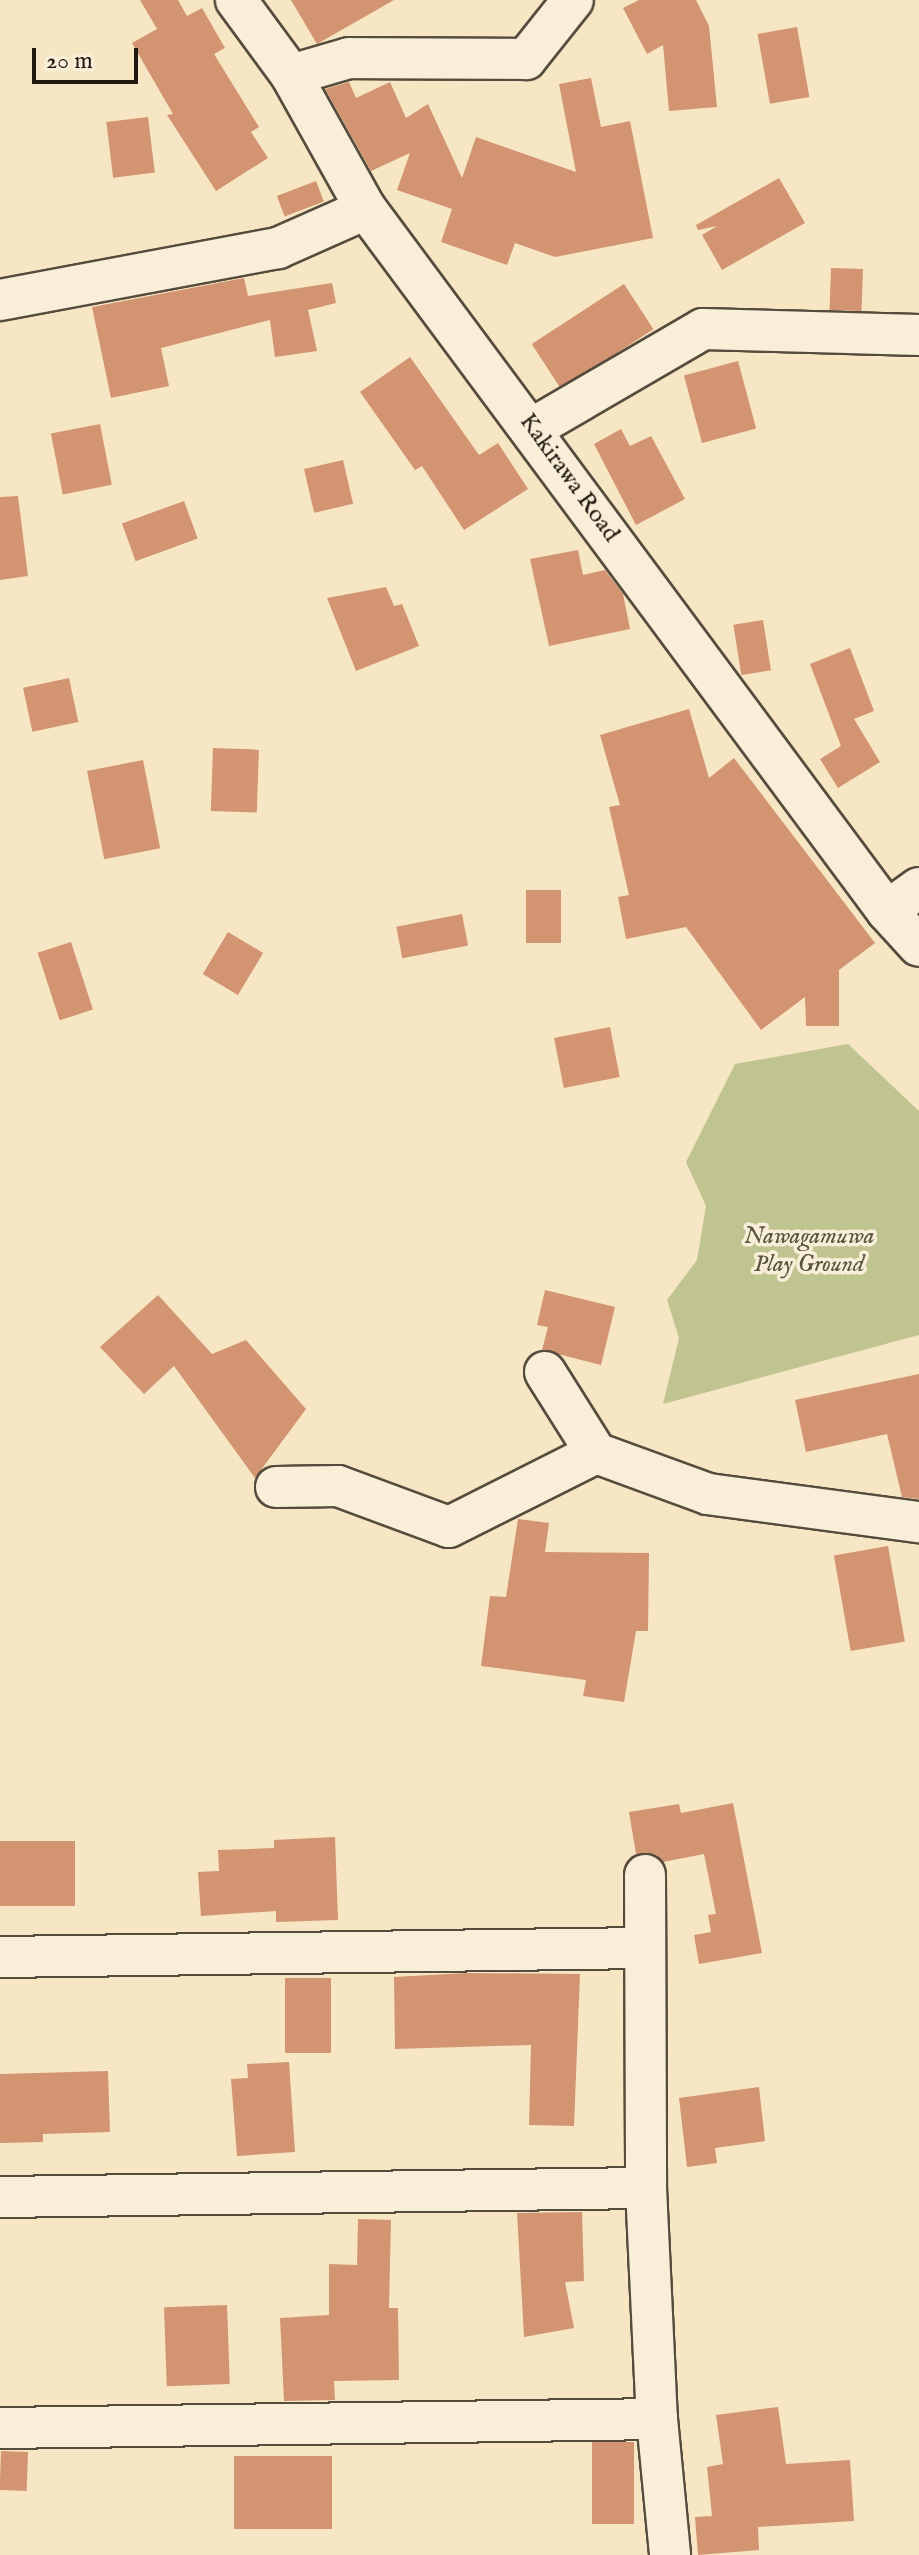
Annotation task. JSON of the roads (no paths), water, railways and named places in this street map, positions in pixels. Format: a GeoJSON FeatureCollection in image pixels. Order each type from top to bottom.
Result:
{"type":"FeatureCollection","features":[{"type":"Feature","properties":{"kind":"street","name":"Kakirawa Road"},"geometry":{"type":"LineString","coordinates":[[236,0],[291,75],[366,209],[533,428],[887,911],[919,946]]}},
{"type":"Feature","properties":{"kind":"street"},"geometry":{"type":"LineString","coordinates":[[291,75],[349,58],[526,59],[573,0]]}},
{"type":"Feature","properties":{"kind":"street"},"geometry":{"type":"LineString","coordinates":[[2,294],[278,248],[366,209]]}},
{"type":"Feature","properties":{"kind":"street"},"geometry":{"type":"LineString","coordinates":[[533,428],[703,329],[919,335]]}},
{"type":"Feature","properties":{"kind":"street"},"geometry":{"type":"LineString","coordinates":[[887,911],[919,888]]}},
{"type":"Feature","properties":{"kind":"street"},"geometry":{"type":"LineString","coordinates":[[545,1372],[596,1453],[708,1494],[919,1522]]}},
{"type":"Feature","properties":{"kind":"street"},"geometry":{"type":"LineString","coordinates":[[276,1487],[338,1486],[449,1527],[596,1453]]}},
{"type":"Feature","properties":{"kind":"street"},"geometry":{"type":"LineString","coordinates":[[645,1875],[646,2188],[657,2419],[670,2555]]}},
{"type":"Feature","properties":{"kind":"street"},"geometry":{"type":"LineString","coordinates":[[0,1957],[644,1948]]}},
{"type":"Feature","properties":{"kind":"street"},"geometry":{"type":"LineString","coordinates":[[0,2197],[646,2188]]}},
{"type":"Feature","properties":{"kind":"street"},"geometry":{"type":"LineString","coordinates":[[0,2428],[657,2419]]}},
{"type":"Feature","properties":{"kind":"park label","name":"Nawagamuwa Play Ground"},"geometry":{"type":"Point","coordinates":[809,1251]}}]}
